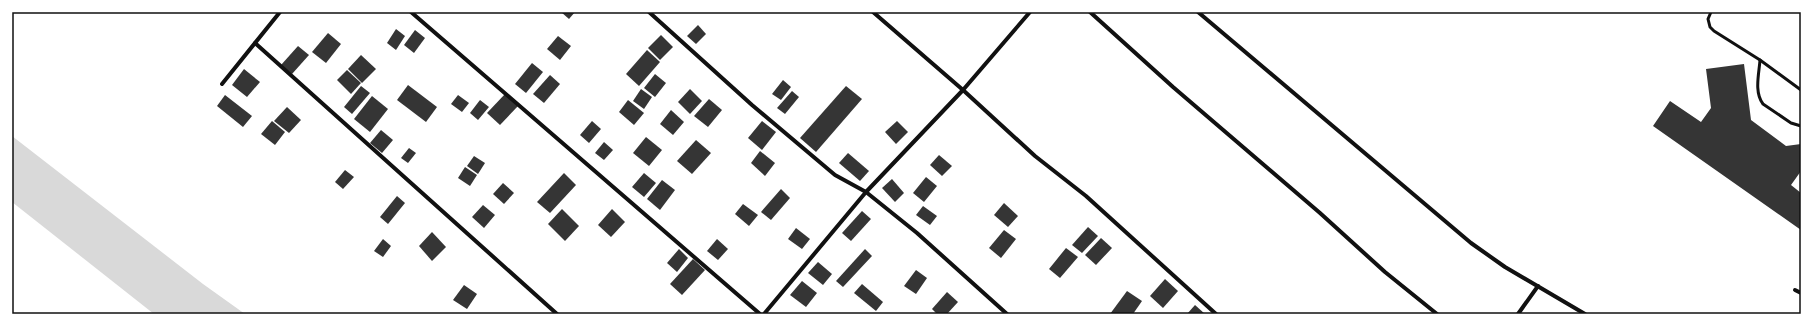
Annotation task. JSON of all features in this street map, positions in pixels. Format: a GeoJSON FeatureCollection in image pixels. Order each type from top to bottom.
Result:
{"type":"FeatureCollection","features":[{"type":"Feature","properties":{"kind":"street"},"geometry":{"type":"LineString","coordinates":[[222,84],[280,12]]}},
{"type":"Feature","properties":{"kind":"street"},"geometry":{"type":"LineString","coordinates":[[411,12],[760,314]]}},
{"type":"Feature","properties":{"kind":"street"},"geometry":{"type":"LineString","coordinates":[[649,12],[752,105],[835,175],[866,192],[917,233],[1007,314]]}},
{"type":"Feature","properties":{"kind":"street"},"geometry":{"type":"LineString","coordinates":[[872,12],[963,90],[1035,156],[1086,196],[1216,314]]}},
{"type":"Feature","properties":{"kind":"street"},"geometry":{"type":"LineString","coordinates":[[764,314],[866,192],[963,90],[1030,12]]}},
{"type":"Feature","properties":{"kind":"street"},"geometry":{"type":"LineString","coordinates":[[1090,12],[1173,87],[1320,213],[1385,272],[1437,314]]}},
{"type":"Feature","properties":{"kind":"street"},"geometry":{"type":"LineString","coordinates":[[1198,12],[1448,225],[1505,267],[1585,314]]}},
{"type":"Feature","properties":{"kind":"street"},"geometry":{"type":"LineString","coordinates":[[255,43],[557,314]]}},
{"type":"Feature","properties":{"kind":"street"},"geometry":{"type":"LineString","coordinates":[[1518,314],[1538,286]]}},
{"type":"Feature","properties":{"kind":"street"},"geometry":{"type":"LineString","coordinates":[[1795,290],[1801,293]]}},
{"type":"Feature","properties":{"kind":"lane"},"geometry":{"type":"LineString","coordinates":[[1711,12],[1708,19],[1710,27],[1714,31],[1760,60],[1801,90]]}},
{"type":"Feature","properties":{"kind":"lane"},"geometry":{"type":"LineString","coordinates":[[1760,60],[1758,94],[1760,100],[1763,104],[1791,123],[1801,126]]}},
{"type":"Feature","properties":{"kind":"shaded area"},"geometry":{"type":"Polygon","coordinates":[[[12,136],[203,284],[245,314],[154,314],[12,202],[12,136]]]}},
{"type":"Feature","properties":{"kind":"building"},"geometry":{"type":"Polygon","coordinates":[[[561,12],[575,12],[569,19],[561,12]]]}},
{"type":"Feature","properties":{"kind":"building"},"geometry":{"type":"Polygon","coordinates":[[[698,25],[706,34],[696,44],[687,36],[698,25]]]}},
{"type":"Feature","properties":{"kind":"building"},"geometry":{"type":"Polygon","coordinates":[[[396,29],[405,36],[396,50],[387,43],[396,29]]]}},
{"type":"Feature","properties":{"kind":"building"},"geometry":{"type":"Polygon","coordinates":[[[415,30],[425,38],[414,53],[404,45],[415,30]]]}},
{"type":"Feature","properties":{"kind":"building"},"geometry":{"type":"Polygon","coordinates":[[[328,33],[341,44],[326,63],[312,52],[328,33]]]}},
{"type":"Feature","properties":{"kind":"building"},"geometry":{"type":"Polygon","coordinates":[[[661,35],[673,47],[660,60],[648,48],[661,35]]]}},
{"type":"Feature","properties":{"kind":"building"},"geometry":{"type":"Polygon","coordinates":[[[558,36],[571,46],[560,60],[547,49],[558,36]]]}},
{"type":"Feature","properties":{"kind":"building"},"geometry":{"type":"Polygon","coordinates":[[[298,46],[309,55],[292,74],[281,65],[298,46]]]}},
{"type":"Feature","properties":{"kind":"building"},"geometry":{"type":"Polygon","coordinates":[[[647,50],[660,62],[639,86],[626,74],[647,50]]]}},
{"type":"Feature","properties":{"kind":"building"},"geometry":{"type":"Polygon","coordinates":[[[361,55],[376,69],[362,83],[348,69],[361,55]]]}},
{"type":"Feature","properties":{"kind":"building"},"geometry":{"type":"Polygon","coordinates":[[[532,63],[543,72],[526,93],[515,84],[532,63]]]}},
{"type":"Feature","properties":{"kind":"building"},"geometry":{"type":"Polygon","coordinates":[[[1744,64],[1751,120],[1786,146],[1801,144],[1801,171],[1791,185],[1801,193],[1801,230],[1653,126],[1670,101],[1701,122],[1711,108],[1706,69],[1744,64]]]}},
{"type":"Feature","properties":{"kind":"building"},"geometry":{"type":"Polygon","coordinates":[[[244,69],[260,82],[247,97],[232,85],[244,69]]]}},
{"type":"Feature","properties":{"kind":"building"},"geometry":{"type":"Polygon","coordinates":[[[347,70],[361,83],[351,94],[337,80],[347,70]]]}},
{"type":"Feature","properties":{"kind":"building"},"geometry":{"type":"Polygon","coordinates":[[[655,74],[666,83],[655,97],[644,88],[655,74]]]}},
{"type":"Feature","properties":{"kind":"building"},"geometry":{"type":"Polygon","coordinates":[[[550,75],[560,84],[544,103],[533,94],[550,75]]]}},
{"type":"Feature","properties":{"kind":"building"},"geometry":{"type":"Polygon","coordinates":[[[783,80],[791,87],[781,100],[772,94],[783,80]]]}},
{"type":"Feature","properties":{"kind":"building"},"geometry":{"type":"Polygon","coordinates":[[[408,85],[437,107],[426,122],[397,100],[408,85]]]}},
{"type":"Feature","properties":{"kind":"building"},"geometry":{"type":"Polygon","coordinates":[[[361,86],[370,93],[352,114],[344,107],[361,86]]]}},
{"type":"Feature","properties":{"kind":"building"},"geometry":{"type":"Polygon","coordinates":[[[846,86],[862,99],[816,152],[800,138],[846,86]]]}},
{"type":"Feature","properties":{"kind":"building"},"geometry":{"type":"Polygon","coordinates":[[[641,89],[652,97],[644,109],[633,101],[641,89]]]}},
{"type":"Feature","properties":{"kind":"building"},"geometry":{"type":"Polygon","coordinates":[[[690,89],[702,101],[690,114],[678,102],[690,89]]]}},
{"type":"Feature","properties":{"kind":"building"},"geometry":{"type":"Polygon","coordinates":[[[792,91],[799,97],[785,114],[777,108],[792,91]]]}},
{"type":"Feature","properties":{"kind":"building"},"geometry":{"type":"Polygon","coordinates":[[[505,94],[518,106],[500,125],[487,113],[505,94]]]}},
{"type":"Feature","properties":{"kind":"building"},"geometry":{"type":"Polygon","coordinates":[[[225,95],[252,116],[243,127],[217,106],[225,95]]]}},
{"type":"Feature","properties":{"kind":"building"},"geometry":{"type":"Polygon","coordinates":[[[458,95],[469,103],[462,112],[451,104],[458,95]]]}},
{"type":"Feature","properties":{"kind":"building"},"geometry":{"type":"Polygon","coordinates":[[[372,96],[388,109],[370,132],[354,119],[372,96]]]}},
{"type":"Feature","properties":{"kind":"building"},"geometry":{"type":"Polygon","coordinates":[[[709,99],[722,110],[708,127],[694,116],[709,99]]]}},
{"type":"Feature","properties":{"kind":"building"},"geometry":{"type":"Polygon","coordinates":[[[480,100],[489,107],[478,120],[470,113],[480,100]]]}},
{"type":"Feature","properties":{"kind":"building"},"geometry":{"type":"Polygon","coordinates":[[[628,100],[644,113],[634,125],[619,112],[628,100]]]}},
{"type":"Feature","properties":{"kind":"building"},"geometry":{"type":"Polygon","coordinates":[[[287,107],[301,120],[289,133],[274,121],[287,107]]]}},
{"type":"Feature","properties":{"kind":"building"},"geometry":{"type":"Polygon","coordinates":[[[671,110],[684,122],[673,135],[660,124],[671,110]]]}},
{"type":"Feature","properties":{"kind":"building"},"geometry":{"type":"Polygon","coordinates":[[[272,121],[285,132],[275,145],[261,134],[272,121]]]}},
{"type":"Feature","properties":{"kind":"building"},"geometry":{"type":"Polygon","coordinates":[[[592,121],[601,129],[589,143],[580,135],[592,121]]]}},
{"type":"Feature","properties":{"kind":"building"},"geometry":{"type":"Polygon","coordinates":[[[762,121],[776,132],[762,150],[748,138],[762,121]]]}},
{"type":"Feature","properties":{"kind":"building"},"geometry":{"type":"Polygon","coordinates":[[[897,121],[908,132],[896,144],[885,132],[897,121]]]}},
{"type":"Feature","properties":{"kind":"building"},"geometry":{"type":"Polygon","coordinates":[[[381,130],[393,140],[382,153],[370,143],[381,130]]]}},
{"type":"Feature","properties":{"kind":"building"},"geometry":{"type":"Polygon","coordinates":[[[646,137],[662,150],[649,166],[633,153],[646,137]]]}},
{"type":"Feature","properties":{"kind":"building"},"geometry":{"type":"Polygon","coordinates":[[[696,140],[711,153],[692,174],[677,161],[696,140]]]}},
{"type":"Feature","properties":{"kind":"building"},"geometry":{"type":"Polygon","coordinates":[[[604,142],[613,150],[604,160],[595,153],[604,142]]]}},
{"type":"Feature","properties":{"kind":"building"},"geometry":{"type":"Polygon","coordinates":[[[409,148],[416,153],[408,163],[401,158],[409,148]]]}},
{"type":"Feature","properties":{"kind":"building"},"geometry":{"type":"Polygon","coordinates":[[[760,151],[775,163],[765,176],[751,163],[760,151]]]}},
{"type":"Feature","properties":{"kind":"building"},"geometry":{"type":"Polygon","coordinates":[[[848,153],[869,171],[860,181],[839,163],[848,153]]]}},
{"type":"Feature","properties":{"kind":"building"},"geometry":{"type":"Polygon","coordinates":[[[939,155],[952,166],[942,176],[930,165],[939,155]]]}},
{"type":"Feature","properties":{"kind":"building"},"geometry":{"type":"Polygon","coordinates":[[[474,156],[485,163],[478,174],[467,166],[474,156]]]}},
{"type":"Feature","properties":{"kind":"building"},"geometry":{"type":"Polygon","coordinates":[[[465,167],[477,175],[470,186],[458,178],[465,167]]]}},
{"type":"Feature","properties":{"kind":"building"},"geometry":{"type":"Polygon","coordinates":[[[345,170],[354,177],[343,189],[335,182],[345,170]]]}},
{"type":"Feature","properties":{"kind":"building"},"geometry":{"type":"Polygon","coordinates":[[[564,173],[576,185],[550,213],[537,202],[564,173]]]}},
{"type":"Feature","properties":{"kind":"building"},"geometry":{"type":"Polygon","coordinates":[[[644,173],[656,183],[644,197],[632,187],[644,173]]]}},
{"type":"Feature","properties":{"kind":"building"},"geometry":{"type":"Polygon","coordinates":[[[926,177],[937,186],[924,202],[913,193],[926,177]]]}},
{"type":"Feature","properties":{"kind":"building"},"geometry":{"type":"Polygon","coordinates":[[[892,179],[904,193],[895,202],[882,188],[892,179]]]}},
{"type":"Feature","properties":{"kind":"building"},"geometry":{"type":"Polygon","coordinates":[[[662,180],[675,190],[660,210],[647,199],[662,180]]]}},
{"type":"Feature","properties":{"kind":"building"},"geometry":{"type":"Polygon","coordinates":[[[503,183],[514,193],[504,204],[493,194],[503,183]]]}},
{"type":"Feature","properties":{"kind":"building"},"geometry":{"type":"Polygon","coordinates":[[[781,189],[790,198],[771,220],[761,212],[781,189]]]}},
{"type":"Feature","properties":{"kind":"building"},"geometry":{"type":"Polygon","coordinates":[[[397,196],[405,203],[388,224],[380,217],[397,196]]]}},
{"type":"Feature","properties":{"kind":"building"},"geometry":{"type":"Polygon","coordinates":[[[1004,203],[1018,216],[1008,227],[994,215],[1004,203]]]}},
{"type":"Feature","properties":{"kind":"building"},"geometry":{"type":"Polygon","coordinates":[[[743,204],[758,215],[749,226],[735,214],[743,204]]]}},
{"type":"Feature","properties":{"kind":"building"},"geometry":{"type":"Polygon","coordinates":[[[483,205],[495,215],[484,228],[472,217],[483,205]]]}},
{"type":"Feature","properties":{"kind":"building"},"geometry":{"type":"Polygon","coordinates":[[[923,206],[937,216],[930,225],[916,215],[923,206]]]}},
{"type":"Feature","properties":{"kind":"building"},"geometry":{"type":"Polygon","coordinates":[[[562,209],[579,226],[565,241],[548,224],[562,209]]]}},
{"type":"Feature","properties":{"kind":"building"},"geometry":{"type":"Polygon","coordinates":[[[612,209],[625,222],[611,237],[598,225],[612,209]]]}},
{"type":"Feature","properties":{"kind":"building"},"geometry":{"type":"Polygon","coordinates":[[[862,211],[871,219],[851,241],[842,233],[862,211]]]}},
{"type":"Feature","properties":{"kind":"building"},"geometry":{"type":"Polygon","coordinates":[[[1088,227],[1098,236],[1082,253],[1072,245],[1088,227]]]}},
{"type":"Feature","properties":{"kind":"building"},"geometry":{"type":"Polygon","coordinates":[[[796,228],[810,239],[802,249],[788,239],[796,228]]]}},
{"type":"Feature","properties":{"kind":"building"},"geometry":{"type":"Polygon","coordinates":[[[1004,230],[1016,239],[1001,258],[989,248],[1004,230]]]}},
{"type":"Feature","properties":{"kind":"building"},"geometry":{"type":"Polygon","coordinates":[[[432,232],[446,247],[432,261],[419,246],[432,232]]]}},
{"type":"Feature","properties":{"kind":"building"},"geometry":{"type":"Polygon","coordinates":[[[1101,238],[1112,248],[1096,265],[1085,255],[1101,238]]]}},
{"type":"Feature","properties":{"kind":"building"},"geometry":{"type":"Polygon","coordinates":[[[383,239],[391,246],[383,257],[374,251],[383,239]]]}},
{"type":"Feature","properties":{"kind":"building"},"geometry":{"type":"Polygon","coordinates":[[[717,239],[728,249],[718,260],[707,251],[717,239]]]}},
{"type":"Feature","properties":{"kind":"building"},"geometry":{"type":"Polygon","coordinates":[[[1066,248],[1078,257],[1060,278],[1049,269],[1066,248]]]}},
{"type":"Feature","properties":{"kind":"building"},"geometry":{"type":"Polygon","coordinates":[[[679,249],[688,258],[677,272],[667,263],[679,249]]]}},
{"type":"Feature","properties":{"kind":"building"},"geometry":{"type":"Polygon","coordinates":[[[865,249],[872,256],[843,287],[836,281],[865,249]]]}},
{"type":"Feature","properties":{"kind":"building"},"geometry":{"type":"Polygon","coordinates":[[[693,259],[705,270],[682,295],[670,284],[693,259]]]}},
{"type":"Feature","properties":{"kind":"building"},"geometry":{"type":"Polygon","coordinates":[[[818,262],[832,274],[823,285],[808,273],[818,262]]]}},
{"type":"Feature","properties":{"kind":"building"},"geometry":{"type":"Polygon","coordinates":[[[916,270],[927,278],[916,294],[904,286],[916,270]]]}},
{"type":"Feature","properties":{"kind":"building"},"geometry":{"type":"Polygon","coordinates":[[[1165,279],[1178,291],[1163,308],[1150,296],[1165,279]]]}},
{"type":"Feature","properties":{"kind":"building"},"geometry":{"type":"Polygon","coordinates":[[[802,281],[817,293],[806,307],[790,295],[802,281]]]}},
{"type":"Feature","properties":{"kind":"building"},"geometry":{"type":"Polygon","coordinates":[[[862,284],[883,302],[876,311],[854,293],[862,284]]]}},
{"type":"Feature","properties":{"kind":"building"},"geometry":{"type":"Polygon","coordinates":[[[464,285],[477,294],[467,309],[453,300],[464,285]]]}},
{"type":"Feature","properties":{"kind":"building"},"geometry":{"type":"Polygon","coordinates":[[[1127,291],[1142,301],[1133,314],[1110,314],[1127,291]]]}},
{"type":"Feature","properties":{"kind":"building"},"geometry":{"type":"Polygon","coordinates":[[[947,292],[958,302],[947,314],[937,314],[932,309],[947,292]]]}},
{"type":"Feature","properties":{"kind":"building"},"geometry":{"type":"Polygon","coordinates":[[[1195,305],[1205,314],[1187,314],[1195,305]]]}}]}
